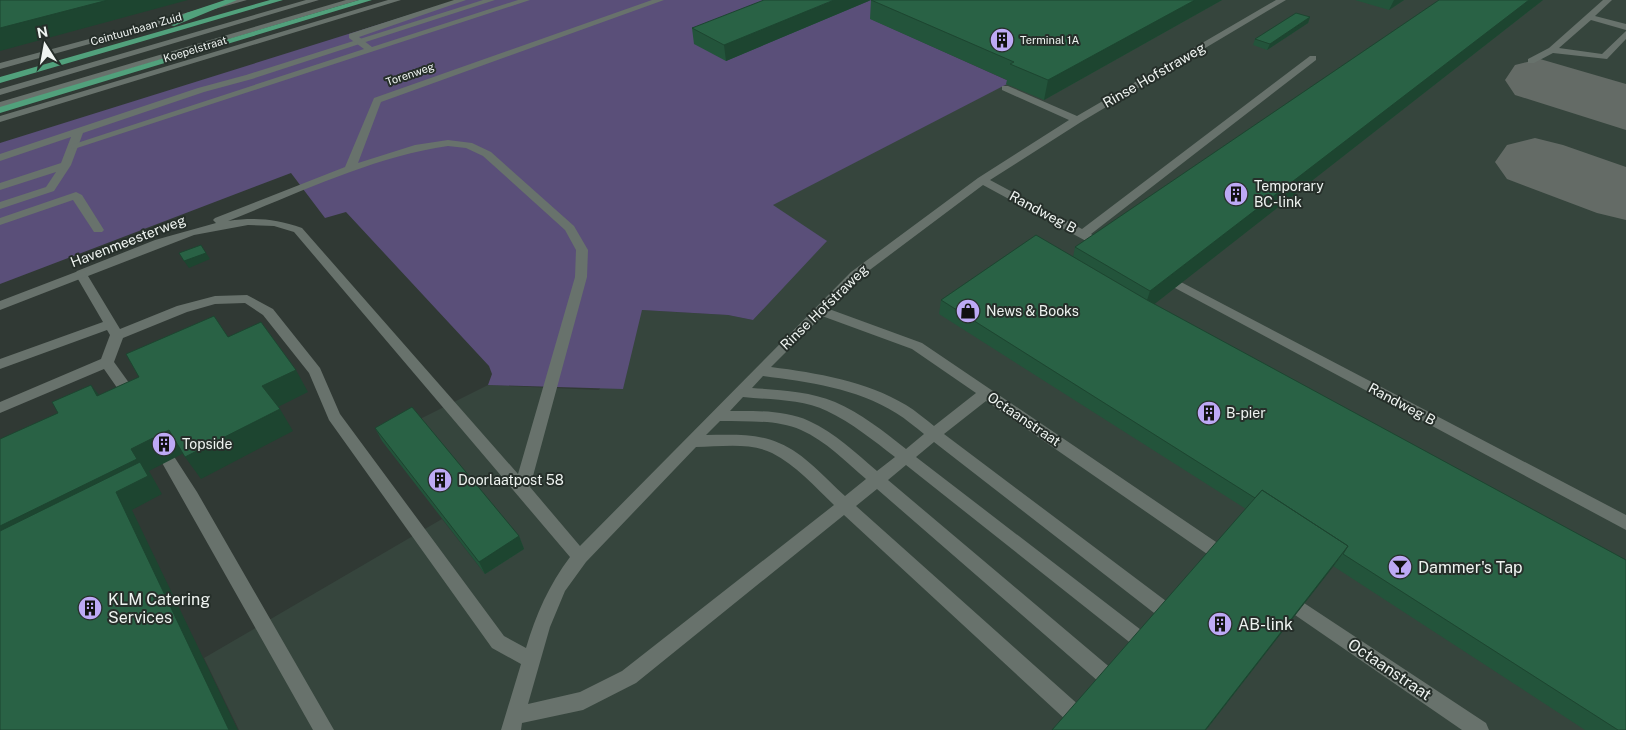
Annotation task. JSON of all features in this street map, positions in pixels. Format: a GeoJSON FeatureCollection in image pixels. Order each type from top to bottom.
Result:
{"type":"FeatureCollection","features":[{"type":"Feature","properties":{"kind":"main road"},"geometry":{"type":"LineString","coordinates":[[144,38],[189,15],[234,0]]}},
{"type":"Feature","properties":{"kind":"main road","name":"Ceintuurbaan Zuid"},"geometry":{"type":"LineString","coordinates":[[0,80],[279,0]]}},
{"type":"Feature","properties":{"kind":"main road"},"geometry":{"type":"LineString","coordinates":[[0,110],[368,0]]}},
{"type":"Feature","properties":{"kind":"street"},"geometry":{"type":"LineString","coordinates":[[0,66],[243,0]]}},
{"type":"Feature","properties":{"kind":"street","name":"Koepelstraat"},"geometry":{"type":"LineString","coordinates":[[0,92],[315,0]]}},
{"type":"Feature","properties":{"kind":"street","name":"Koepelstraat"},"geometry":{"type":"LineString","coordinates":[[0,105],[355,0]]}},
{"type":"Feature","properties":{"kind":"street","name":"Koepelstraat"},"geometry":{"type":"LineString","coordinates":[[0,119],[397,0]]}},
{"type":"Feature","properties":{"kind":"street"},"geometry":{"type":"LineString","coordinates":[[371,50],[352,36],[462,0]]}},
{"type":"Feature","properties":{"kind":"street"},"geometry":{"type":"LineString","coordinates":[[0,158],[79,130],[491,0]]}},
{"type":"Feature","properties":{"kind":"street"},"geometry":{"type":"LineString","coordinates":[[73,146],[526,0]]}},
{"type":"Feature","properties":{"kind":"street","name":"Torenweg"},"geometry":{"type":"LineString","coordinates":[[350,169],[377,100],[660,0]]}},
{"type":"Feature","properties":{"kind":"street"},"geometry":{"type":"LineString","coordinates":[[1531,60],[1552,50],[1608,0]]}},
{"type":"Feature","properties":{"kind":"street"},"geometry":{"type":"LineString","coordinates":[[1590,17],[1626,27]]}},
{"type":"Feature","properties":{"kind":"street"},"geometry":{"type":"LineString","coordinates":[[1552,50],[1604,57],[1626,34]]}},
{"type":"Feature","properties":{"kind":"street"},"geometry":{"type":"LineString","coordinates":[[1083,234],[1313,58]]}},
{"type":"Feature","properties":{"kind":"street"},"geometry":{"type":"LineString","coordinates":[[1005,88],[1077,120]]}},
{"type":"Feature","properties":{"kind":"street"},"geometry":{"type":"LineString","coordinates":[[0,206],[50,189],[66,165],[79,130]]}},
{"type":"Feature","properties":{"kind":"street"},"geometry":{"type":"LineString","coordinates":[[102,147],[121,130]]}},
{"type":"Feature","properties":{"kind":"street"},"geometry":{"type":"LineString","coordinates":[[186,233],[350,169],[419,147],[448,143],[468,145],[486,154],[570,228],[582,250],[581,277],[522,490],[580,557]]}},
{"type":"Feature","properties":{"kind":"street"},"geometry":{"type":"LineString","coordinates":[[0,187],[66,165]]}},
{"type":"Feature","properties":{"kind":"street","name":"Randweg B"},"geometry":{"type":"LineString","coordinates":[[982,180],[1104,245]]}},
{"type":"Feature","properties":{"kind":"street"},"geometry":{"type":"LineString","coordinates":[[0,222],[76,195],[98,230]]}},
{"type":"Feature","properties":{"kind":"street","name":"Havenmeesterweg"},"geometry":{"type":"LineString","coordinates":[[0,306],[186,233],[231,223],[262,221],[286,224],[298,230],[522,490]]}},
{"type":"Feature","properties":{"kind":"street"},"geometry":{"type":"LineString","coordinates":[[81,274],[114,329],[107,362],[138,407]]}},
{"type":"Feature","properties":{"kind":"street","name":"Randweg B"},"geometry":{"type":"LineString","coordinates":[[1179,285],[1626,523]]}},
{"type":"Feature","properties":{"kind":"street"},"geometry":{"type":"LineString","coordinates":[[0,364],[215,300],[247,299],[268,312],[315,371],[334,416],[498,642],[531,660]]}},
{"type":"Feature","properties":{"kind":"street","name":"Octaanstraat"},"geometry":{"type":"LineString","coordinates":[[820,310],[917,346],[1216,550]]}},
{"type":"Feature","properties":{"kind":"street"},"geometry":{"type":"LineString","coordinates":[[0,408],[107,362]]}},
{"type":"Feature","properties":{"kind":"street"},"geometry":{"type":"LineString","coordinates":[[759,371],[803,376],[850,386],[901,409],[1164,610]]}},
{"type":"Feature","properties":{"kind":"street"},"geometry":{"type":"LineString","coordinates":[[740,392],[790,396],[830,406],[866,426],[1138,639]]}},
{"type":"Feature","properties":{"kind":"street"},"geometry":{"type":"LineString","coordinates":[[513,725],[583,701],[629,677],[986,393]]}},
{"type":"Feature","properties":{"kind":"street"},"geometry":{"type":"LineString","coordinates":[[716,416],[768,417],[804,425],[833,442],[1106,676]]}},
{"type":"Feature","properties":{"kind":"street"},"geometry":{"type":"LineString","coordinates":[[150,430],[324,730]]}},
{"type":"Feature","properties":{"kind":"street"},"geometry":{"type":"LineString","coordinates":[[692,441],[748,441],[774,447],[795,460],[1074,714]]}},
{"type":"Feature","properties":{"kind":"street","name":"Octaanstraat"},"geometry":{"type":"LineString","coordinates":[[1301,609],[1479,730]]}},
{"type":"Feature","properties":{"kind":"lane","name":"Rinse Hofstraweg"},"geometry":{"type":"LineString","coordinates":[[513,725],[541,627],[558,587],[580,557],[759,371],[855,275],[982,180],[1077,120],[1282,0]]}},
{"type":"Feature","properties":{"kind":"shaded area"},"geometry":{"type":"Polygon","coordinates":[[[457,0],[915,0],[871,19],[1011,82],[773,205],[827,241],[753,320],[728,315],[642,310],[623,389],[488,385],[492,374],[489,366],[346,212],[325,218],[291,173],[0,284],[0,143],[457,0]]]}},
{"type":"Feature","properties":{"kind":"shaded area"},"geometry":{"type":"Polygon","coordinates":[[[915,0],[1626,0],[1626,730],[239,730],[204,658],[442,519],[485,574],[418,420],[488,385],[599,390],[642,310],[728,315],[753,320],[774,297],[772,205],[1010,82],[870,19],[915,0]]]}},
{"type":"Feature","properties":{"kind":"building"},"geometry":{"type":"Polygon","coordinates":[[[0,0],[108,0],[0,28],[0,0]]]}},
{"type":"Feature","properties":{"kind":"building"},"geometry":{"type":"Polygon","coordinates":[[[764,0],[834,0],[724,45],[692,28],[764,0]]]}},
{"type":"Feature","properties":{"kind":"building","name":"Terminal 1A"},"geometry":{"type":"Polygon","coordinates":[[[871,0],[1195,0],[1048,80],[1010,64],[1014,62],[871,0]]]}},
{"type":"Feature","properties":{"kind":"building","name":"Temporary BC-link"},"geometry":{"type":"Polygon","coordinates":[[[1439,0],[1529,0],[1150,291],[1075,247],[1439,0]]]}},
{"type":"Feature","properties":{"kind":"building"},"geometry":{"type":"Polygon","coordinates":[[[1296,13],[1310,17],[1270,44],[1255,39],[1296,13]]]}},
{"type":"Feature","properties":{"kind":"building","name":"B-pier"},"geometry":{"type":"Polygon","coordinates":[[[1036,235],[1147,300],[1626,560],[1626,730],[1618,730],[1343,554],[1348,546],[1262,490],[1255,498],[941,300],[1036,235]]]}},
{"type":"Feature","properties":{"kind":"building"},"geometry":{"type":"Polygon","coordinates":[[[201,245],[206,253],[184,261],[179,253],[201,245]]]}},
{"type":"Feature","properties":{"kind":"building","name":"Topside"},"geometry":{"type":"Polygon","coordinates":[[[214,316],[228,337],[261,322],[296,370],[262,386],[280,409],[185,457],[169,430],[131,449],[137,459],[0,526],[0,439],[58,413],[52,402],[91,385],[97,396],[139,377],[126,354],[214,316]]]}},
{"type":"Feature","properties":{"kind":"building","name":"Doorlaatpost 58"},"geometry":{"type":"Polygon","coordinates":[[[412,407],[519,536],[479,562],[375,428],[412,407]]]}},
{"type":"Feature","properties":{"kind":"building","name":"KLM Catering Services"},"geometry":{"type":"Polygon","coordinates":[[[140,462],[148,476],[116,492],[229,730],[0,730],[0,531],[140,462]]]}},
{"type":"Feature","properties":{"kind":"building","name":"AB-link"},"geometry":{"type":"Polygon","coordinates":[[[1262,490],[1348,546],[1205,730],[1052,730],[1262,490]]]}},
{"type":"Feature","properties":{"kind":"taxiway"},"geometry":{"type":"LineString","coordinates":[[1540,80],[1626,108]]}},
{"type":"Feature","properties":{"kind":"taxiway"},"geometry":{"type":"LineString","coordinates":[[1535,162],[1626,195]]}},
{"type":"Feature","properties":{"kind":"place","name":"Terminal 1A"},"geometry":{"type":"Point","coordinates":[1002,40]}},
{"type":"Feature","properties":{"kind":"place","name":"Temporary BC-link"},"geometry":{"type":"Point","coordinates":[1236,194]}},
{"type":"Feature","properties":{"kind":"place","name":"News & Books"},"geometry":{"type":"Point","coordinates":[968,311]}},
{"type":"Feature","properties":{"kind":"place","name":"B-pier"},"geometry":{"type":"Point","coordinates":[1209,413]}},
{"type":"Feature","properties":{"kind":"place","name":"Topside"},"geometry":{"type":"Point","coordinates":[164,444]}},
{"type":"Feature","properties":{"kind":"place","name":"Doorlaatpost 58"},"geometry":{"type":"Point","coordinates":[440,480]}},
{"type":"Feature","properties":{"kind":"place","name":"Dammer's Tap"},"geometry":{"type":"Point","coordinates":[1400,567]}},
{"type":"Feature","properties":{"kind":"place","name":"KLM Catering Services"},"geometry":{"type":"Point","coordinates":[90,608]}},
{"type":"Feature","properties":{"kind":"place","name":"AB-link"},"geometry":{"type":"Point","coordinates":[1220,624]}}]}
